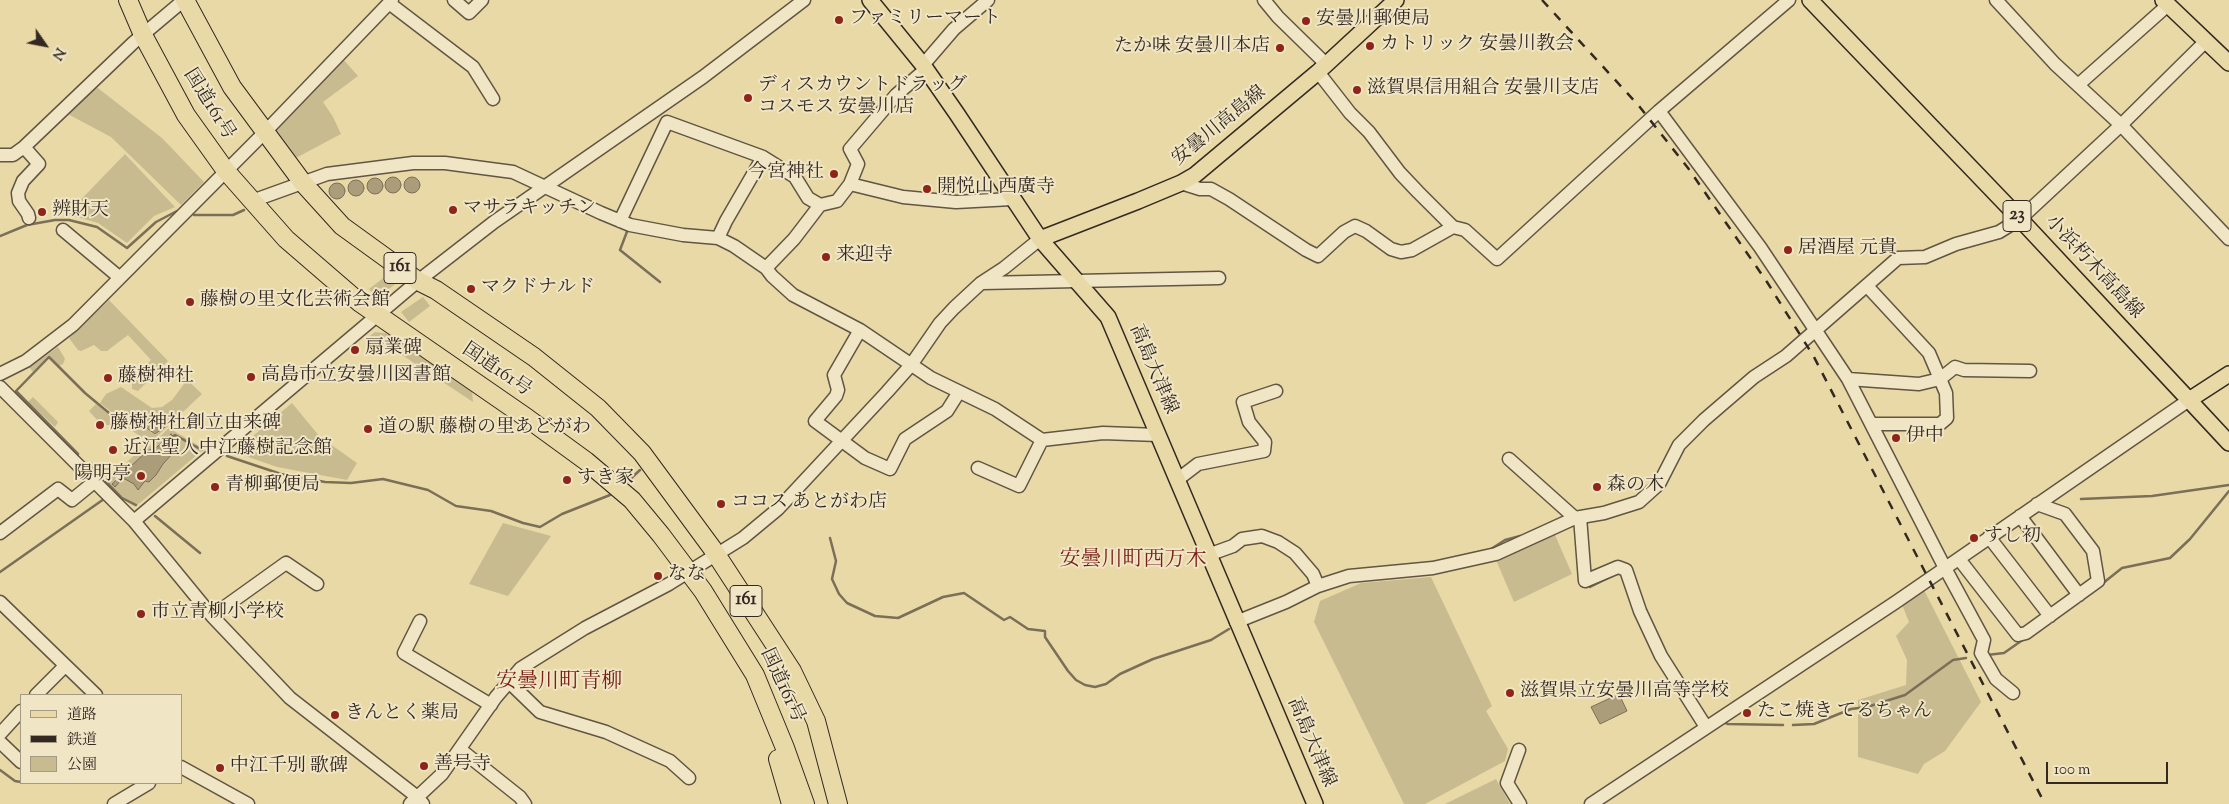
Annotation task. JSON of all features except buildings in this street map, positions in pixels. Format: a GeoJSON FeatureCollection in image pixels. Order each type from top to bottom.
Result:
{"type":"FeatureCollection","features":[{"type":"Feature","properties":{"kind":"highway","name":"国道161号"},"geometry":{"type":"LineString","coordinates":[[184,0],[232,88],[303,183],[342,226],[418,281],[436,290],[534,357],[598,408],[642,453],[716,555],[792,671],[816,721],[838,804]]}},
{"type":"Feature","properties":{"kind":"highway","name":"国道161号"},"geometry":{"type":"LineString","coordinates":[[126,3],[186,115],[226,171],[300,252],[376,315],[527,418],[592,466],[632,500],[688,571],[734,640],[766,699],[806,804]]}},
{"type":"Feature","properties":{"kind":"highway"},"geometry":{"type":"LineString","coordinates":[[766,699],[765,709],[791,804]]}},
{"type":"Feature","properties":{"kind":"highway"},"geometry":{"type":"LineString","coordinates":[[816,721],[843,780],[850,804]]}},
{"type":"Feature","properties":{"kind":"main road","name":"高島大津線"},"geometry":{"type":"LineString","coordinates":[[870,0],[924,67],[1040,238],[1108,317],[1236,622],[1315,804]]}},
{"type":"Feature","properties":{"kind":"main road","name":"安曇川高島線"},"geometry":{"type":"LineString","coordinates":[[1040,238],[1181,183],[1216,158],[1322,68],[1396,0]]}},
{"type":"Feature","properties":{"kind":"main road","name":"小浜朽木高島線"},"geometry":{"type":"LineString","coordinates":[[1810,0],[2020,219],[2229,443]]}},
{"type":"Feature","properties":{"kind":"main road"},"geometry":{"type":"LineString","coordinates":[[2166,3],[2229,63]]}},
{"type":"Feature","properties":{"kind":"main road"},"geometry":{"type":"LineString","coordinates":[[2189,400],[2229,374]]}},
{"type":"Feature","properties":{"kind":"street"},"geometry":{"type":"LineString","coordinates":[[0,155],[13,155],[24,147],[133,42],[184,0]]}},
{"type":"Feature","properties":{"kind":"street"},"geometry":{"type":"LineString","coordinates":[[454,0],[469,13],[482,0]]}},
{"type":"Feature","properties":{"kind":"street"},"geometry":{"type":"LineString","coordinates":[[134,521],[418,281],[545,186],[703,77],[804,0]]}},
{"type":"Feature","properties":{"kind":"street"},"geometry":{"type":"LineString","coordinates":[[766,268],[794,239],[820,205],[837,201],[850,184],[858,164],[850,149],[896,95],[924,67],[954,28],[988,0]]}},
{"type":"Feature","properties":{"kind":"street"},"geometry":{"type":"LineString","coordinates":[[1264,0],[1322,68],[1350,113],[1369,132],[1400,173],[1453,227],[1465,230],[1497,259],[1659,111],[1789,0]]}},
{"type":"Feature","properties":{"kind":"street"},"geometry":{"type":"LineString","coordinates":[[1996,0],[2055,64],[2121,125],[2229,239]]}},
{"type":"Feature","properties":{"kind":"street"},"geometry":{"type":"LineString","coordinates":[[0,374],[26,361],[73,325],[264,133],[390,2],[473,67],[493,99]]}},
{"type":"Feature","properties":{"kind":"street"},"geometry":{"type":"LineString","coordinates":[[2078,85],[2166,3]]}},
{"type":"Feature","properties":{"kind":"street"},"geometry":{"type":"LineString","coordinates":[[1236,622],[1286,602],[1318,586],[1349,576],[1432,568],[1496,554],[1577,517],[1628,507],[1650,494],[1659,484],[1679,445],[1754,377],[1786,356],[1898,258],[1925,257],[1956,244],[1999,232],[2020,219],[2121,125],[2206,42]]}},
{"type":"Feature","properties":{"kind":"street"},"geometry":{"type":"LineString","coordinates":[[1659,111],[1760,247],[1848,379],[1984,640],[1981,654],[1996,679],[2013,694]]}},
{"type":"Feature","properties":{"kind":"street"},"geometry":{"type":"LineString","coordinates":[[620,221],[667,122],[763,157],[794,177],[808,198],[820,205]]}},
{"type":"Feature","properties":{"kind":"street"},"geometry":{"type":"LineString","coordinates":[[24,147],[39,164],[24,181],[18,193],[19,201],[29,218]]}},
{"type":"Feature","properties":{"kind":"street"},"geometry":{"type":"LineString","coordinates":[[718,238],[763,157]]}},
{"type":"Feature","properties":{"kind":"street"},"geometry":{"type":"LineString","coordinates":[[252,201],[327,174],[358,169],[413,163],[444,163],[513,172],[630,225],[683,235],[718,238],[749,254],[793,295],[860,330],[931,378],[995,409],[1042,440],[1102,433],[1158,435]]}},
{"type":"Feature","properties":{"kind":"street"},"geometry":{"type":"LineString","coordinates":[[1181,183],[1200,189],[1211,189],[1318,256],[1344,232],[1355,226],[1366,231],[1391,249],[1401,252],[1412,250],[1453,227]]}},
{"type":"Feature","properties":{"kind":"street"},"geometry":{"type":"LineString","coordinates":[[850,184],[898,196],[956,202],[1012,199]]}},
{"type":"Feature","properties":{"kind":"street"},"geometry":{"type":"LineString","coordinates":[[63,230],[119,277]]}},
{"type":"Feature","properties":{"kind":"street"},"geometry":{"type":"LineString","coordinates":[[0,387],[134,521],[212,616],[290,698],[416,801],[442,774],[461,750],[491,705],[521,668],[551,648],[669,584],[744,538],[778,509],[840,440],[912,365],[940,323],[981,283],[1004,268],[1040,238]]}},
{"type":"Feature","properties":{"kind":"street"},"geometry":{"type":"LineString","coordinates":[[981,283],[1219,278]]}},
{"type":"Feature","properties":{"kind":"street"},"geometry":{"type":"LineString","coordinates":[[1867,286],[1928,354],[1946,393],[1947,418],[1940,424],[1871,424]]}},
{"type":"Feature","properties":{"kind":"street"},"geometry":{"type":"LineString","coordinates":[[860,330],[834,376],[838,390],[836,396],[815,422],[865,458],[890,470],[905,439],[946,411],[959,392]]}},
{"type":"Feature","properties":{"kind":"street"},"geometry":{"type":"LineString","coordinates":[[1848,379],[1919,384],[1940,379],[1955,367],[1964,370],[2030,371]]}},
{"type":"Feature","properties":{"kind":"street"},"geometry":{"type":"LineString","coordinates":[[1177,480],[1198,464],[1264,451],[1265,442],[1249,422],[1243,402],[1276,392]]}},
{"type":"Feature","properties":{"kind":"street"},"geometry":{"type":"LineString","coordinates":[[1591,804],[1945,568],[2189,400]]}},
{"type":"Feature","properties":{"kind":"street"},"geometry":{"type":"LineString","coordinates":[[978,468],[1019,486],[1042,440]]}},
{"type":"Feature","properties":{"kind":"street"},"geometry":{"type":"LineString","coordinates":[[1510,459],[1577,517],[1585,581],[1618,567],[1626,570],[1640,610],[1661,656],[1706,727]]}},
{"type":"Feature","properties":{"kind":"street"},"geometry":{"type":"LineString","coordinates":[[0,533],[58,489],[72,500],[94,482]]}},
{"type":"Feature","properties":{"kind":"street"},"geometry":{"type":"LineString","coordinates":[[1958,559],[2018,636],[2026,633],[2098,581],[2094,551],[2065,514],[2037,504]]}},
{"type":"Feature","properties":{"kind":"street"},"geometry":{"type":"LineString","coordinates":[[2020,516],[2078,595]]}},
{"type":"Feature","properties":{"kind":"street"},"geometry":{"type":"LineString","coordinates":[[1208,555],[1234,546],[1242,539],[1262,536],[1278,542],[1296,553],[1313,574],[1318,586]]}},
{"type":"Feature","properties":{"kind":"street"},"geometry":{"type":"LineString","coordinates":[[1989,537],[2050,616]]}},
{"type":"Feature","properties":{"kind":"street"},"geometry":{"type":"LineString","coordinates":[[212,616],[286,563],[317,584]]}},
{"type":"Feature","properties":{"kind":"street"},"geometry":{"type":"LineString","coordinates":[[1,606],[95,694]]}},
{"type":"Feature","properties":{"kind":"street"},"geometry":{"type":"LineString","coordinates":[[420,621],[404,653],[491,705]]}},
{"type":"Feature","properties":{"kind":"street"},"geometry":{"type":"LineString","coordinates":[[37,694],[64,666]]}},
{"type":"Feature","properties":{"kind":"street"},"geometry":{"type":"LineString","coordinates":[[509,682],[540,712],[606,732],[670,761],[689,778]]}},
{"type":"Feature","properties":{"kind":"street"},"geometry":{"type":"LineString","coordinates":[[0,734],[20,712]]}},
{"type":"Feature","properties":{"kind":"street"},"geometry":{"type":"LineString","coordinates":[[0,742],[20,761]]}},
{"type":"Feature","properties":{"kind":"street"},"geometry":{"type":"LineString","coordinates":[[461,750],[525,804]]}},
{"type":"Feature","properties":{"kind":"street"},"geometry":{"type":"LineString","coordinates":[[1519,750],[1507,783],[1520,804]]}},
{"type":"Feature","properties":{"kind":"street"},"geometry":{"type":"LineString","coordinates":[[182,768],[248,804]]}},
{"type":"Feature","properties":{"kind":"street"},"geometry":{"type":"LineString","coordinates":[[114,804],[146,784]]}},
{"type":"Feature","properties":{"kind":"green space"},"geometry":{"type":"Polygon","coordinates":[[[343,59],[358,76],[323,102],[341,134],[292,160],[272,133],[343,59]]]}},
{"type":"Feature","properties":{"kind":"green space"},"geometry":{"type":"Polygon","coordinates":[[[94,85],[162,138],[204,182],[181,205],[111,137],[64,112],[94,85]]]}},
{"type":"Feature","properties":{"kind":"green space"},"geometry":{"type":"Polygon","coordinates":[[[125,154],[175,207],[154,216],[127,243],[98,223],[67,214],[125,154]]]}},
{"type":"Feature","properties":{"kind":"green space"},"geometry":{"type":"Polygon","coordinates":[[[390,273],[398,282],[377,298],[369,289],[390,273]]]}},
{"type":"Feature","properties":{"kind":"green space"},"geometry":{"type":"Polygon","coordinates":[[[423,297],[430,306],[409,322],[401,312],[423,297]]]}},
{"type":"Feature","properties":{"kind":"green space"},"geometry":{"type":"Polygon","coordinates":[[[109,300],[168,361],[138,391],[132,389],[132,381],[151,360],[128,335],[107,351],[101,351],[94,345],[81,351],[78,350],[69,338],[109,300]]]}},
{"type":"Feature","properties":{"kind":"green space"},"geometry":{"type":"Polygon","coordinates":[[[375,332],[392,334],[452,376],[472,392],[473,402],[393,349],[386,349],[381,353],[365,340],[375,332]]]}},
{"type":"Feature","properties":{"kind":"green space"},"geometry":{"type":"Polygon","coordinates":[[[58,347],[65,359],[63,364],[59,366],[50,356],[33,372],[29,367],[58,347]]]}},
{"type":"Feature","properties":{"kind":"green space"},"geometry":{"type":"Polygon","coordinates":[[[172,365],[202,394],[150,443],[125,426],[122,418],[134,419],[155,435],[165,427],[163,422],[130,412],[113,413],[100,403],[106,394],[121,387],[152,408],[162,407],[172,400],[184,384],[171,367],[172,365]]]}},
{"type":"Feature","properties":{"kind":"green space"},"geometry":{"type":"Polygon","coordinates":[[[33,397],[58,422],[55,427],[28,402],[33,397]]]}},
{"type":"Feature","properties":{"kind":"green space"},"geometry":{"type":"Polygon","coordinates":[[[292,403],[320,437],[357,463],[347,480],[277,467],[234,452],[292,403]]]}},
{"type":"Feature","properties":{"kind":"green space"},"geometry":{"type":"Polygon","coordinates":[[[96,404],[110,416],[119,417],[122,425],[107,425],[99,422],[89,411],[96,404]]]}},
{"type":"Feature","properties":{"kind":"green space"},"geometry":{"type":"Polygon","coordinates":[[[169,428],[204,449],[135,507],[121,498],[90,463],[92,462],[109,479],[146,444],[148,446],[146,449],[169,428]]]}},
{"type":"Feature","properties":{"kind":"green space"},"geometry":{"type":"Polygon","coordinates":[[[503,523],[551,536],[508,596],[469,584],[503,523]]]}},
{"type":"Feature","properties":{"kind":"green space"},"geometry":{"type":"Polygon","coordinates":[[[1555,535],[1572,574],[1514,602],[1496,560],[1555,535]]]}},
{"type":"Feature","properties":{"kind":"green space"},"geometry":{"type":"Polygon","coordinates":[[[1431,577],[1492,706],[1486,711],[1508,749],[1505,761],[1425,804],[1404,804],[1314,622],[1320,601],[1361,583],[1431,577]]]}},
{"type":"Feature","properties":{"kind":"green space"},"geometry":{"type":"Polygon","coordinates":[[[1924,590],[1981,702],[1945,751],[1924,764],[1918,774],[1858,757],[1858,700],[1906,685],[1907,660],[1896,636],[1909,622],[1901,602],[1924,590]]]}},
{"type":"Feature","properties":{"kind":"green space"},"geometry":{"type":"Polygon","coordinates":[[[1496,779],[1510,804],[1445,804],[1496,779]]]}},
{"type":"Feature","properties":{"kind":"shaded area"},"geometry":{"type":"Polygon","coordinates":[[[390,177],[396,177],[401,182],[399,191],[390,193],[385,188],[385,182],[390,177]]]}},
{"type":"Feature","properties":{"kind":"shaded area"},"geometry":{"type":"Polygon","coordinates":[[[409,177],[415,177],[420,182],[418,191],[409,193],[404,188],[404,182],[409,177]]]}},
{"type":"Feature","properties":{"kind":"shaded area"},"geometry":{"type":"Polygon","coordinates":[[[375,178],[381,180],[383,186],[381,192],[375,194],[369,192],[367,186],[369,180],[375,178]]]}},
{"type":"Feature","properties":{"kind":"shaded area"},"geometry":{"type":"Polygon","coordinates":[[[353,180],[359,180],[364,185],[362,194],[353,196],[348,191],[348,185],[353,180]]]}},
{"type":"Feature","properties":{"kind":"shaded area"},"geometry":{"type":"Polygon","coordinates":[[[334,183],[340,183],[345,188],[343,197],[334,199],[329,194],[329,188],[334,183]]]}},
{"type":"Feature","properties":{"kind":"shaded area"},"geometry":{"type":"Polygon","coordinates":[[[122,412],[136,414],[163,423],[165,427],[155,434],[134,419],[121,417],[122,412]]]}},
{"type":"Feature","properties":{"kind":"shaded area"},"geometry":{"type":"Polygon","coordinates":[[[171,434],[174,438],[169,443],[172,454],[149,482],[145,481],[138,490],[134,484],[125,479],[122,479],[115,487],[112,484],[147,451],[157,447],[171,434]]]}},
{"type":"Feature","properties":{"kind":"shaded area"},"geometry":{"type":"Polygon","coordinates":[[[1619,694],[1627,711],[1600,724],[1591,707],[1619,694]]]}},
{"type":"Feature","properties":{"kind":"waterway"},"geometry":{"type":"LineString","coordinates":[[194,215],[233,215],[244,210]]}},
{"type":"Feature","properties":{"kind":"waterway"},"geometry":{"type":"LineString","coordinates":[[0,236],[27,225],[55,220],[69,220],[97,227],[127,248],[156,222],[177,211]]}},
{"type":"Feature","properties":{"kind":"waterway"},"geometry":{"type":"LineString","coordinates":[[628,229],[620,250],[660,282]]}},
{"type":"Feature","properties":{"kind":"waterway"},"geometry":{"type":"LineString","coordinates":[[78,454],[16,391],[49,357],[85,393],[109,413],[115,416],[125,415]]}},
{"type":"Feature","properties":{"kind":"waterway"},"geometry":{"type":"LineString","coordinates":[[170,438],[175,435],[202,450]]}},
{"type":"Feature","properties":{"kind":"waterway"},"geometry":{"type":"LineString","coordinates":[[227,456],[281,474],[325,482],[351,483],[383,479],[428,490],[456,506],[491,511],[540,527],[562,514],[610,495]]}},
{"type":"Feature","properties":{"kind":"waterway"},"geometry":{"type":"LineString","coordinates":[[88,463],[122,498],[136,505]]}},
{"type":"Feature","properties":{"kind":"waterway"},"geometry":{"type":"LineString","coordinates":[[625,484],[640,470]]}},
{"type":"Feature","properties":{"kind":"waterway"},"geometry":{"type":"LineString","coordinates":[[2081,499],[2152,496],[2229,485]]}},
{"type":"Feature","properties":{"kind":"waterway"},"geometry":{"type":"LineString","coordinates":[[2102,584],[2122,568],[2170,558],[2190,539],[2229,491]]}},
{"type":"Feature","properties":{"kind":"waterway"},"geometry":{"type":"LineString","coordinates":[[0,572],[104,499]]}},
{"type":"Feature","properties":{"kind":"waterway"},"geometry":{"type":"LineString","coordinates":[[155,516],[200,553]]}},
{"type":"Feature","properties":{"kind":"waterway"},"geometry":{"type":"LineString","coordinates":[[1491,549],[1505,540],[1520,536]]}},
{"type":"Feature","properties":{"kind":"waterway"},"geometry":{"type":"LineString","coordinates":[[830,538],[836,561],[832,579],[839,594],[847,603],[875,616],[898,618],[943,597],[964,593],[1004,620],[1010,617],[1028,629],[1045,631],[1045,637],[1068,671],[1076,680],[1085,685],[1095,687],[1106,684],[1120,674],[1153,659],[1211,640],[1229,629]]}},
{"type":"Feature","properties":{"kind":"waterway"},"geometry":{"type":"LineString","coordinates":[[1590,587],[1612,576]]}},
{"type":"Feature","properties":{"kind":"waterway"},"geometry":{"type":"LineString","coordinates":[[1987,655],[2004,653],[2024,639]]}},
{"type":"Feature","properties":{"kind":"waterway"},"geometry":{"type":"LineString","coordinates":[[1793,725],[1814,724],[1851,709],[1867,707],[1905,695],[1953,660],[1966,658]]}},
{"type":"Feature","properties":{"kind":"waterway"},"geometry":{"type":"LineString","coordinates":[[1723,722],[1728,724],[1783,725]]}},
{"type":"Feature","properties":{"kind":"waterway"},"geometry":{"type":"LineString","coordinates":[[0,770],[15,781],[20,782]]}},
{"type":"Feature","properties":{"kind":"railway"},"geometry":{"type":"LineString","coordinates":[[1542,0],[1639,106],[1688,168],[1767,282],[1814,357],[2045,804]]}},
{"type":"Feature","properties":{"kind":"place","name":"ファミリーマート"},"geometry":{"type":"Point","coordinates":[839,20]}},
{"type":"Feature","properties":{"kind":"place","name":"安曇川郵便局"},"geometry":{"type":"Point","coordinates":[1306,21]}},
{"type":"Feature","properties":{"kind":"place","name":"カトリック 安曇川教会"},"geometry":{"type":"Point","coordinates":[1370,46]}},
{"type":"Feature","properties":{"kind":"place","name":"たか味 安曇川本店"},"geometry":{"type":"Point","coordinates":[1280,48]}},
{"type":"Feature","properties":{"kind":"place","name":"滋賀県信用組合 安曇川支店"},"geometry":{"type":"Point","coordinates":[1357,90]}},
{"type":"Feature","properties":{"kind":"place","name":"ディスカウントドラッグ コスモス 安曇川店"},"geometry":{"type":"Point","coordinates":[748,98]}},
{"type":"Feature","properties":{"kind":"place","name":"今宮神社"},"geometry":{"type":"Point","coordinates":[834,174]}},
{"type":"Feature","properties":{"kind":"place","name":"開悦山 西廣寺"},"geometry":{"type":"Point","coordinates":[927,189]}},
{"type":"Feature","properties":{"kind":"place","name":"マサラキッチン"},"geometry":{"type":"Point","coordinates":[453,210]}},
{"type":"Feature","properties":{"kind":"place","name":"辨財天"},"geometry":{"type":"Point","coordinates":[42,212]}},
{"type":"Feature","properties":{"kind":"place","name":"居酒屋 元貴"},"geometry":{"type":"Point","coordinates":[1788,250]}},
{"type":"Feature","properties":{"kind":"place","name":"来迎寺"},"geometry":{"type":"Point","coordinates":[826,257]}},
{"type":"Feature","properties":{"kind":"place","name":"マクドナルド"},"geometry":{"type":"Point","coordinates":[471,289]}},
{"type":"Feature","properties":{"kind":"place","name":"藤樹の里文化芸術会館"},"geometry":{"type":"Point","coordinates":[190,302]}},
{"type":"Feature","properties":{"kind":"place","name":"扇業碑"},"geometry":{"type":"Point","coordinates":[355,350]}},
{"type":"Feature","properties":{"kind":"place","name":"高島市立安曇川図書館"},"geometry":{"type":"Point","coordinates":[251,377]}},
{"type":"Feature","properties":{"kind":"place","name":"藤樹神社"},"geometry":{"type":"Point","coordinates":[108,378]}},
{"type":"Feature","properties":{"kind":"place","name":"藤樹神社創立由来碑"},"geometry":{"type":"Point","coordinates":[100,425]}},
{"type":"Feature","properties":{"kind":"place","name":"道の駅 藤樹の里あどがわ"},"geometry":{"type":"Point","coordinates":[368,429]}},
{"type":"Feature","properties":{"kind":"place","name":"伊中"},"geometry":{"type":"Point","coordinates":[1896,438]}},
{"type":"Feature","properties":{"kind":"place","name":"近江聖人中江藤樹記念館"},"geometry":{"type":"Point","coordinates":[113,450]}},
{"type":"Feature","properties":{"kind":"place","name":"陽明亭"},"geometry":{"type":"Point","coordinates":[141,476]}},
{"type":"Feature","properties":{"kind":"place","name":"すき家"},"geometry":{"type":"Point","coordinates":[567,480]}},
{"type":"Feature","properties":{"kind":"place","name":"青柳郵便局"},"geometry":{"type":"Point","coordinates":[215,487]}},
{"type":"Feature","properties":{"kind":"place","name":"森の木"},"geometry":{"type":"Point","coordinates":[1597,487]}},
{"type":"Feature","properties":{"kind":"place","name":"ココス あとがわ店"},"geometry":{"type":"Point","coordinates":[721,504]}},
{"type":"Feature","properties":{"kind":"place","name":"すし初"},"geometry":{"type":"Point","coordinates":[1974,538]}},
{"type":"Feature","properties":{"kind":"place","name":"なな"},"geometry":{"type":"Point","coordinates":[658,576]}},
{"type":"Feature","properties":{"kind":"place","name":"市立青柳小学校"},"geometry":{"type":"Point","coordinates":[141,614]}},
{"type":"Feature","properties":{"kind":"place","name":"滋賀県立安曇川高等学校"},"geometry":{"type":"Point","coordinates":[1510,693]}},
{"type":"Feature","properties":{"kind":"place","name":"たこ焼き てるちゃん"},"geometry":{"type":"Point","coordinates":[1747,713]}},
{"type":"Feature","properties":{"kind":"place","name":"きんとく薬局"},"geometry":{"type":"Point","coordinates":[335,715]}},
{"type":"Feature","properties":{"kind":"place","name":"善号寺"},"geometry":{"type":"Point","coordinates":[424,766]}},
{"type":"Feature","properties":{"kind":"place","name":"中江千別 歌碑"},"geometry":{"type":"Point","coordinates":[220,768]}},
{"type":"Feature","properties":{"kind":"district","name":"安曇川町西万木"},"geometry":{"type":"Point","coordinates":[1133,561]}},
{"type":"Feature","properties":{"kind":"district","name":"安曇川町青柳"},"geometry":{"type":"Point","coordinates":[559,683]}}]}
